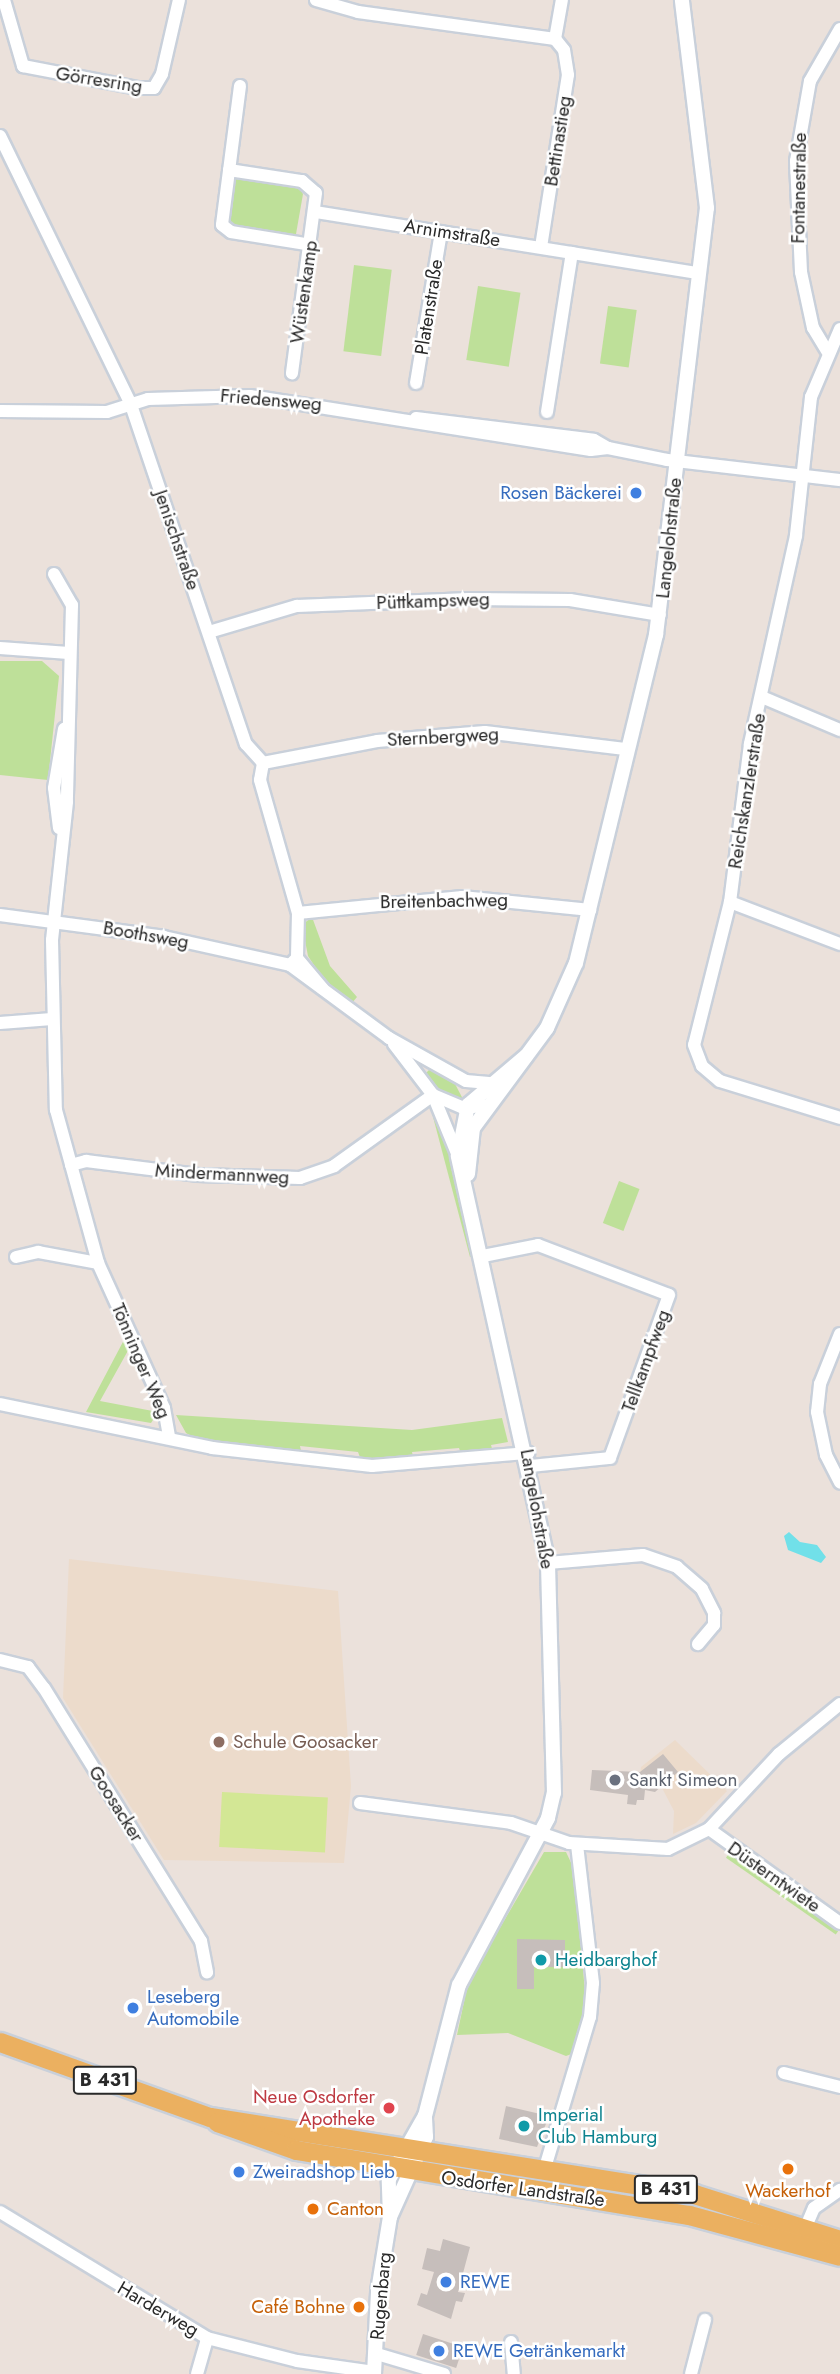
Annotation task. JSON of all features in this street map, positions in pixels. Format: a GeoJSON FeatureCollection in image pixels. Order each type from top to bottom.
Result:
{"type":"FeatureCollection","features":[{"type":"Feature","properties":{"kind":"main road","name":"Osdorfer Landstraße"},"geometry":{"type":"LineString","coordinates":[[0,2042],[209,2117],[694,2194],[803,2235],[840,2256]]}},
{"type":"Feature","properties":{"kind":"main road","name":"Osdorfer Landstraße"},"geometry":{"type":"LineString","coordinates":[[209,2117],[229,2130],[274,2145],[403,2171],[750,2228],[840,2240]]}},
{"type":"Feature","properties":{"kind":"street","name":"Görresring"},"geometry":{"type":"LineString","coordinates":[[4,0],[23,66],[137,89],[153,88],[162,74],[179,0]]}},
{"type":"Feature","properties":{"kind":"street"},"geometry":{"type":"LineString","coordinates":[[316,0],[445,26],[555,39],[562,0]]}},
{"type":"Feature","properties":{"kind":"street","name":"Langelohstraße"},"geometry":{"type":"LineString","coordinates":[[468,1188],[473,1128],[526,1056],[562,998],[590,910],[625,749],[660,615],[707,192],[682,0]]}},
{"type":"Feature","properties":{"kind":"street","name":"Fontanestraße"},"geometry":{"type":"LineString","coordinates":[[827,351],[813,328],[801,272],[796,161],[808,89],[840,29]]}},
{"type":"Feature","properties":{"kind":"street","name":"Bettinastieg"},"geometry":{"type":"LineString","coordinates":[[541,247],[568,75],[564,50],[555,39]]}},
{"type":"Feature","properties":{"kind":"street"},"geometry":{"type":"LineString","coordinates":[[240,86],[221,220],[226,230],[311,245]]}},
{"type":"Feature","properties":{"kind":"street","name":"Jenischstraße"},"geometry":{"type":"LineString","coordinates":[[0,136],[131,405],[246,744],[263,763]]}},
{"type":"Feature","properties":{"kind":"street"},"geometry":{"type":"LineString","coordinates":[[229,170],[302,181],[316,192],[316,212]]}},
{"type":"Feature","properties":{"kind":"street","name":"Arnimstraße"},"geometry":{"type":"LineString","coordinates":[[316,212],[698,273]]}},
{"type":"Feature","properties":{"kind":"street","name":"Wüstenkamp"},"geometry":{"type":"LineString","coordinates":[[292,373],[316,212]]}},
{"type":"Feature","properties":{"kind":"street","name":"Platenstraße"},"geometry":{"type":"LineString","coordinates":[[416,383],[441,232]]}},
{"type":"Feature","properties":{"kind":"street"},"geometry":{"type":"LineString","coordinates":[[547,412],[572,253]]}},
{"type":"Feature","properties":{"kind":"street","name":"Reichskanzlerstraße"},"geometry":{"type":"LineString","coordinates":[[840,329],[827,351],[811,397],[804,475],[748,761],[730,902],[695,1035],[696,1056],[720,1081],[840,1118]]}},
{"type":"Feature","properties":{"kind":"street","name":"Friedensweg"},"geometry":{"type":"LineString","coordinates":[[0,411],[107,412],[166,397],[250,396],[412,419],[435,417],[569,436],[608,448],[677,461],[840,480]]}},
{"type":"Feature","properties":{"kind":"street","name":"Tönninger Weg"},"geometry":{"type":"LineString","coordinates":[[54,574],[70,594],[62,839],[55,921],[52,1019],[56,1110],[98,1263],[164,1408],[169,1436],[212,1448],[372,1465],[529,1459]]}},
{"type":"Feature","properties":{"kind":"street","name":"Püttkampsweg"},"geometry":{"type":"LineString","coordinates":[[209,632],[297,606],[469,599],[570,600],[660,615]]}},
{"type":"Feature","properties":{"kind":"street"},"geometry":{"type":"LineString","coordinates":[[0,648],[69,653]]}},
{"type":"Feature","properties":{"kind":"street"},"geometry":{"type":"LineString","coordinates":[[762,697],[840,730]]}},
{"type":"Feature","properties":{"kind":"street","name":"Sternbergweg"},"geometry":{"type":"LineString","coordinates":[[263,763],[377,741],[485,732],[625,749]]}},
{"type":"Feature","properties":{"kind":"street"},"geometry":{"type":"LineString","coordinates":[[263,763],[260,780],[298,913],[294,962],[323,990],[389,1038],[460,1079],[489,1083]]}},
{"type":"Feature","properties":{"kind":"street","name":"Breitenbachweg"},"geometry":{"type":"LineString","coordinates":[[298,913],[430,898],[482,897],[590,910]]}},
{"type":"Feature","properties":{"kind":"street"},"geometry":{"type":"LineString","coordinates":[[730,902],[840,944]]}},
{"type":"Feature","properties":{"kind":"street","name":"Boothsweg"},"geometry":{"type":"LineString","coordinates":[[0,915],[164,937],[294,962]]}},
{"type":"Feature","properties":{"kind":"street"},"geometry":{"type":"LineString","coordinates":[[0,1023],[52,1019]]}},
{"type":"Feature","properties":{"kind":"street"},"geometry":{"type":"LineString","coordinates":[[389,1038],[433,1095],[458,1156]]}},
{"type":"Feature","properties":{"kind":"street","name":"Langelohstraße"},"geometry":{"type":"LineString","coordinates":[[403,2171],[425,2116],[459,1985],[540,1833],[554,1793],[548,1563],[529,1459],[468,1188],[458,1156],[470,1106],[489,1083],[526,1056]]}},
{"type":"Feature","properties":{"kind":"street"},"geometry":{"type":"LineString","coordinates":[[460,1079],[470,1106],[473,1128]]}},
{"type":"Feature","properties":{"kind":"street"},"geometry":{"type":"LineString","coordinates":[[433,1095],[470,1106],[490,1105]]}},
{"type":"Feature","properties":{"kind":"street","name":"Mindermannweg"},"geometry":{"type":"LineString","coordinates":[[71,1165],[86,1161],[198,1175],[300,1178],[334,1166],[433,1095]]}},
{"type":"Feature","properties":{"kind":"street","name":"Tellkampfweg"},"geometry":{"type":"LineString","coordinates":[[483,1256],[538,1245],[669,1294],[610,1458],[529,1459]]}},
{"type":"Feature","properties":{"kind":"street"},"geometry":{"type":"LineString","coordinates":[[16,1257],[38,1252],[98,1263]]}},
{"type":"Feature","properties":{"kind":"street"},"geometry":{"type":"LineString","coordinates":[[840,1334],[820,1384],[817,1412],[826,1455],[840,1483]]}},
{"type":"Feature","properties":{"kind":"street"},"geometry":{"type":"LineString","coordinates":[[0,1404],[169,1436]]}},
{"type":"Feature","properties":{"kind":"street"},"geometry":{"type":"LineString","coordinates":[[548,1563],[643,1555],[677,1567],[702,1590],[714,1613],[714,1625],[698,1644]]}},
{"type":"Feature","properties":{"kind":"street","name":"Goosacker"},"geometry":{"type":"LineString","coordinates":[[0,1660],[28,1667],[44,1688],[201,1941],[207,1972]]}},
{"type":"Feature","properties":{"kind":"street"},"geometry":{"type":"LineString","coordinates":[[360,1803],[476,1816],[578,1843],[668,1849],[709,1829],[779,1754],[840,1704]]}},
{"type":"Feature","properties":{"kind":"street","name":"Düsterntwiete"},"geometry":{"type":"LineString","coordinates":[[709,1829],[840,1923]]}},
{"type":"Feature","properties":{"kind":"street"},"geometry":{"type":"LineString","coordinates":[[544,2171],[590,2017],[593,1983],[578,1843]]}},
{"type":"Feature","properties":{"kind":"street"},"geometry":{"type":"LineString","coordinates":[[784,2073],[840,2087]]}},
{"type":"Feature","properties":{"kind":"street","name":"Rugenbarg"},"geometry":{"type":"LineString","coordinates":[[374,2373],[378,2291],[390,2217],[403,2171]]}},
{"type":"Feature","properties":{"kind":"street"},"geometry":{"type":"LineString","coordinates":[[803,2235],[814,2208],[840,2190]]}},
{"type":"Feature","properties":{"kind":"street","name":"Harderweg"},"geometry":{"type":"LineString","coordinates":[[0,2212],[207,2338],[298,2361],[374,2373]]}},
{"type":"Feature","properties":{"kind":"street"},"geometry":{"type":"LineString","coordinates":[[691,2374],[705,2320]]}},
{"type":"Feature","properties":{"kind":"street"},"geometry":{"type":"LineString","coordinates":[[197,2374],[207,2338]]}},
{"type":"Feature","properties":{"kind":"street"},"geometry":{"type":"LineString","coordinates":[[511,2342],[514,2374]]}},
{"type":"Feature","properties":{"kind":"street"},"geometry":{"type":"LineString","coordinates":[[377,2354],[444,2374]]}},
{"type":"Feature","properties":{"kind":"shaded area","name":"Schule Goosacker"},"geometry":{"type":"Polygon","coordinates":[[[69,1559],[338,1591],[351,1786],[344,1863],[164,1860],[63,1698],[69,1559]]]}},
{"type":"Feature","properties":{"kind":"shaded area"},"geometry":{"type":"Polygon","coordinates":[[[675,1740],[727,1791],[696,1823],[673,1834],[674,1811],[661,1786],[638,1789],[641,1767],[675,1740]]]}},
{"type":"Feature","properties":{"kind":"green space"},"geometry":{"type":"Polygon","coordinates":[[[236,178],[298,185],[303,194],[296,234],[288,237],[229,226],[226,216],[236,178]]]}},
{"type":"Feature","properties":{"kind":"green space"},"geometry":{"type":"Polygon","coordinates":[[[354,265],[392,270],[381,356],[343,351],[354,265]]]}},
{"type":"Feature","properties":{"kind":"green space"},"geometry":{"type":"Polygon","coordinates":[[[478,286],[520,293],[509,367],[466,360],[478,286]]]}},
{"type":"Feature","properties":{"kind":"green space"},"geometry":{"type":"Polygon","coordinates":[[[608,306],[637,310],[629,367],[600,363],[608,306]]]}},
{"type":"Feature","properties":{"kind":"green space"},"geometry":{"type":"Polygon","coordinates":[[[0,661],[42,661],[59,676],[48,780],[0,775],[0,661]]]}},
{"type":"Feature","properties":{"kind":"green space"},"geometry":{"type":"Polygon","coordinates":[[[312,917],[330,966],[357,997],[351,1004],[327,985],[308,956],[302,925],[312,917]]]}},
{"type":"Feature","properties":{"kind":"green space"},"geometry":{"type":"Polygon","coordinates":[[[432,1067],[454,1082],[465,1103],[442,1097],[425,1074],[432,1067]]]}},
{"type":"Feature","properties":{"kind":"green space"},"geometry":{"type":"Polygon","coordinates":[[[432,1113],[445,1131],[478,1255],[470,1257],[432,1113]]]}},
{"type":"Feature","properties":{"kind":"green space"},"geometry":{"type":"Polygon","coordinates":[[[619,1181],[640,1189],[623,1231],[603,1223],[619,1181]]]}},
{"type":"Feature","properties":{"kind":"green space"},"geometry":{"type":"Polygon","coordinates":[[[125,1338],[130,1347],[100,1401],[158,1412],[151,1423],[86,1412],[125,1338]]]}},
{"type":"Feature","properties":{"kind":"green space"},"geometry":{"type":"Polygon","coordinates":[[[176,1415],[412,1430],[502,1418],[508,1442],[491,1445],[493,1452],[462,1457],[459,1448],[412,1452],[414,1461],[361,1460],[358,1452],[300,1446],[302,1455],[205,1443],[186,1433],[176,1415]]]}},
{"type":"Feature","properties":{"kind":"green space"},"geometry":{"type":"Polygon","coordinates":[[[222,1792],[328,1798],[325,1852],[219,1847],[222,1792]]]}},
{"type":"Feature","properties":{"kind":"green space"},"geometry":{"type":"Polygon","coordinates":[[[544,1852],[566,1852],[574,1869],[586,2003],[574,2053],[566,2056],[508,2033],[457,2035],[468,1983],[544,1852]]]}},
{"type":"Feature","properties":{"kind":"green space"},"geometry":{"type":"Polygon","coordinates":[[[730,1852],[840,1929],[836,1935],[726,1858],[730,1852]]]}},
{"type":"Feature","properties":{"kind":"water"},"geometry":{"type":"Polygon","coordinates":[[[789,1532],[800,1542],[817,1545],[826,1557],[821,1563],[788,1550],[784,1536],[789,1532]]]}},
{"type":"Feature","properties":{"kind":"building"},"geometry":{"type":"Polygon","coordinates":[[[663,1754],[678,1772],[655,1792],[645,1790],[644,1800],[637,1800],[636,1805],[627,1804],[628,1795],[590,1790],[592,1770],[640,1772],[663,1754]]]}},
{"type":"Feature","properties":{"kind":"building","name":"Heidbarghof"},"geometry":{"type":"Polygon","coordinates":[[[517,1939],[565,1940],[565,1967],[534,1967],[534,1989],[517,1989],[517,1939]]]}},
{"type":"Feature","properties":{"kind":"building","name":"Imperial Club Hamburg"},"geometry":{"type":"Polygon","coordinates":[[[506,2106],[549,2116],[537,2147],[499,2139],[506,2106]]]}},
{"type":"Feature","properties":{"kind":"building","name":"REWE"},"geometry":{"type":"Polygon","coordinates":[[[443,2239],[470,2247],[458,2292],[465,2293],[462,2302],[456,2301],[451,2319],[417,2305],[421,2293],[427,2295],[434,2272],[422,2269],[427,2248],[440,2251],[443,2239]]]}},
{"type":"Feature","properties":{"kind":"building","name":"REWE Getränkemarkt"},"geometry":{"type":"Polygon","coordinates":[[[423,2334],[463,2347],[456,2368],[416,2355],[423,2334]]]}},
{"type":"Feature","properties":{"kind":"place","name":"Rosen Bäckerei"},"geometry":{"type":"Point","coordinates":[636,493]}},
{"type":"Feature","properties":{"kind":"place","name":"Schule Goosacker"},"geometry":{"type":"Point","coordinates":[219,1742]}},
{"type":"Feature","properties":{"kind":"place","name":"Sankt Simeon"},"geometry":{"type":"Point","coordinates":[615,1780]}},
{"type":"Feature","properties":{"kind":"place","name":"Heidbarghof"},"geometry":{"type":"Point","coordinates":[541,1960]}},
{"type":"Feature","properties":{"kind":"place","name":"Leseberg Automobile"},"geometry":{"type":"Point","coordinates":[133,2008]}},
{"type":"Feature","properties":{"kind":"place","name":"Neue Osdorfer Apotheke"},"geometry":{"type":"Point","coordinates":[389,2108]}},
{"type":"Feature","properties":{"kind":"place","name":"Imperial Club Hamburg"},"geometry":{"type":"Point","coordinates":[524,2126]}},
{"type":"Feature","properties":{"kind":"place","name":"Wackerhof"},"geometry":{"type":"Point","coordinates":[788,2169]}},
{"type":"Feature","properties":{"kind":"place","name":"Zweiradshop Lieb"},"geometry":{"type":"Point","coordinates":[239,2172]}},
{"type":"Feature","properties":{"kind":"place","name":"Canton"},"geometry":{"type":"Point","coordinates":[313,2209]}},
{"type":"Feature","properties":{"kind":"place","name":"REWE"},"geometry":{"type":"Point","coordinates":[446,2282]}},
{"type":"Feature","properties":{"kind":"place","name":"Café Bohne"},"geometry":{"type":"Point","coordinates":[359,2307]}},
{"type":"Feature","properties":{"kind":"place","name":"REWE Getränkemarkt"},"geometry":{"type":"Point","coordinates":[439,2351]}}]}
